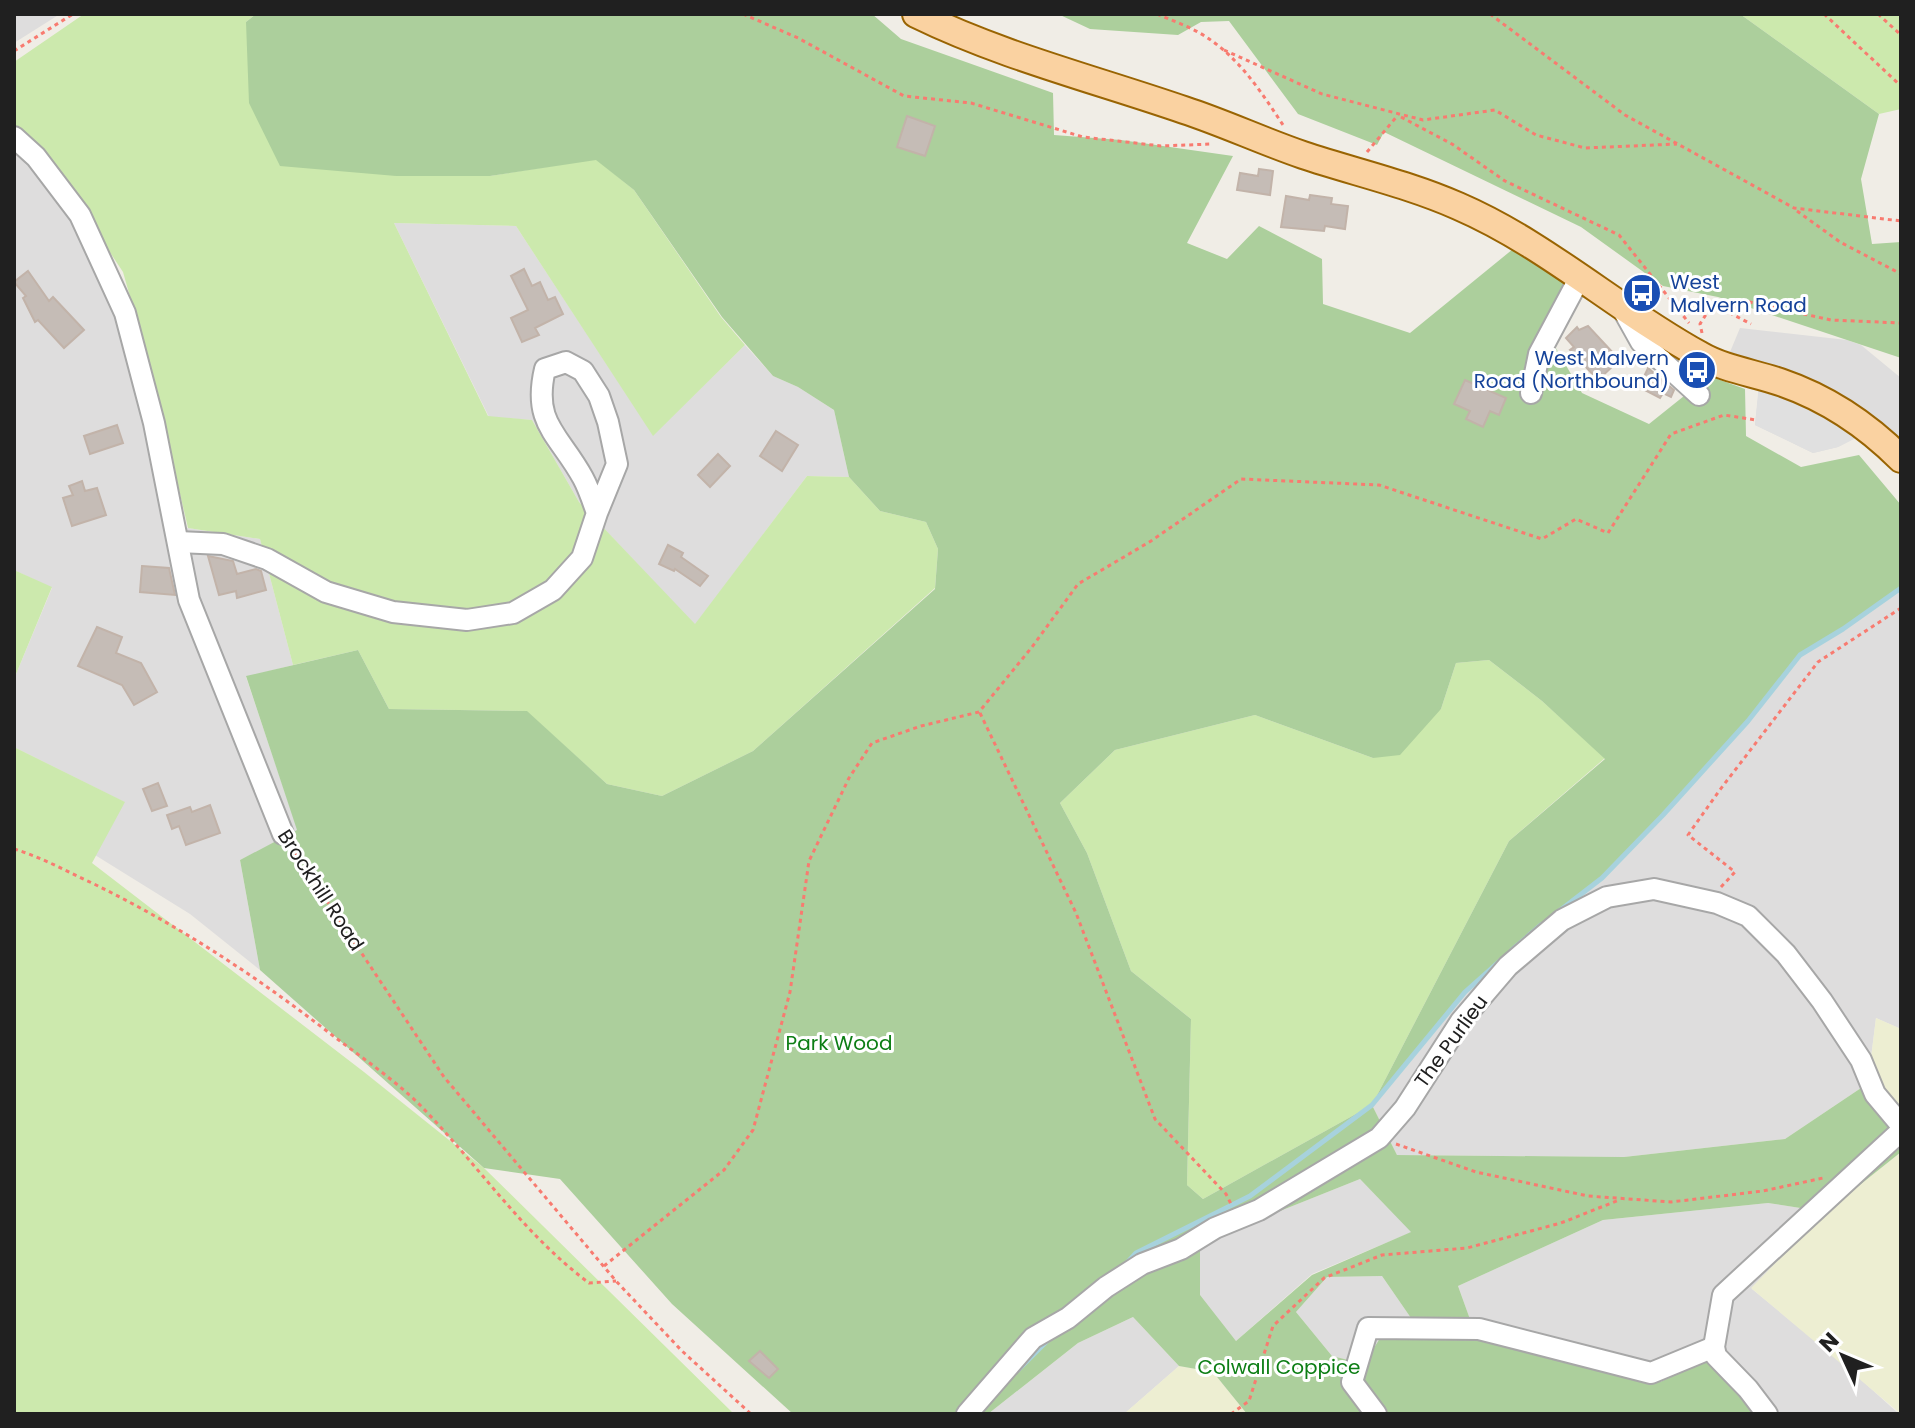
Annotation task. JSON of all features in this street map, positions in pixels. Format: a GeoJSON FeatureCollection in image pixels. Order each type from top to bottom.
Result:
{"type":"FeatureCollection","features":[{"type":"Feature","properties":{"kind":"main road"},"geometry":{"type":"LineString","coordinates":[[916,14],[951,31],[1029,60],[1184,110],[1302,155],[1424,192],[1495,223],[1580,277],[1622,308],[1714,362],[1779,381],[1864,427],[1901,459]]}},
{"type":"Feature","properties":{"kind":"street","name":"Brockhill Road"},"geometry":{"type":"LineString","coordinates":[[14,137],[36,157],[80,215],[125,313],[154,423],[189,600],[283,834]]}},
{"type":"Feature","properties":{"kind":"street"},"geometry":{"type":"LineString","coordinates":[[1531,393],[1539,354],[1580,277]]}},
{"type":"Feature","properties":{"kind":"street"},"geometry":{"type":"LineString","coordinates":[[1622,308],[1641,342],[1699,395]]}},
{"type":"Feature","properties":{"kind":"street"},"geometry":{"type":"LineString","coordinates":[[178,542],[223,544],[267,559],[326,592],[393,612],[467,620],[513,613],[553,590],[582,558],[617,464],[599,396],[583,371],[566,362],[545,369],[540,389],[543,417],[583,479],[597,513]]}},
{"type":"Feature","properties":{"kind":"street","name":"The Purlieu"},"geometry":{"type":"LineString","coordinates":[[967,1414],[1033,1338],[1068,1318],[1106,1287],[1142,1264],[1181,1249],[1215,1228],[1259,1210],[1379,1138],[1405,1108],[1461,1021],[1508,966],[1562,920],[1607,897],[1654,889],[1708,901],[1748,916],[1786,954],[1822,1001],[1861,1060],[1875,1094],[1901,1128]]}},
{"type":"Feature","properties":{"kind":"street"},"geometry":{"type":"LineString","coordinates":[[1767,1414],[1748,1389],[1721,1363],[1714,1347],[1723,1295],[1901,1128]]}},
{"type":"Feature","properties":{"kind":"street"},"geometry":{"type":"LineString","coordinates":[[1376,1414],[1352,1382],[1368,1328],[1479,1329],[1651,1373],[1714,1347]]}},
{"type":"Feature","properties":{"kind":"path"},"geometry":{"type":"LineString","coordinates":[[14,51],[73,14]]}},
{"type":"Feature","properties":{"kind":"path"},"geometry":{"type":"LineString","coordinates":[[743,14],[798,38],[904,96],[971,103],[1083,137],[1161,146],[1223,143]]}},
{"type":"Feature","properties":{"kind":"path"},"geometry":{"type":"LineString","coordinates":[[1157,14],[1199,33],[1224,50],[1322,94],[1398,115],[1423,120],[1495,110],[1536,135],[1585,148],[1677,144]]}},
{"type":"Feature","properties":{"kind":"path"},"geometry":{"type":"LineString","coordinates":[[1490,14],[1625,115],[1794,208],[1840,242],[1901,274]]}},
{"type":"Feature","properties":{"kind":"path"},"geometry":{"type":"LineString","coordinates":[[1824,14],[1901,86]]}},
{"type":"Feature","properties":{"kind":"path"},"geometry":{"type":"LineString","coordinates":[[1878,14],[1901,35]]}},
{"type":"Feature","properties":{"kind":"path"},"geometry":{"type":"LineString","coordinates":[[1224,50],[1252,78],[1302,155]]}},
{"type":"Feature","properties":{"kind":"path"},"geometry":{"type":"LineString","coordinates":[[1352,170],[1398,115]]}},
{"type":"Feature","properties":{"kind":"path"},"geometry":{"type":"LineString","coordinates":[[1398,115],[1452,144],[1505,181],[1619,235],[1704,341],[1700,324],[1710,308],[1728,312],[1751,324]]}},
{"type":"Feature","properties":{"kind":"path"},"geometry":{"type":"LineString","coordinates":[[1794,208],[1901,221]]}},
{"type":"Feature","properties":{"kind":"path"},"geometry":{"type":"LineString","coordinates":[[1728,312],[1745,301],[1831,320],[1901,323]]}},
{"type":"Feature","properties":{"kind":"path"},"geometry":{"type":"LineString","coordinates":[[604,1266],[724,1170],[753,1130],[790,992],[809,861],[849,778],[872,743],[921,726],[979,712],[1078,584],[1151,541],[1241,479],[1379,485],[1542,539],[1576,519],[1608,533],[1671,434],[1724,415],[1756,420]]}},
{"type":"Feature","properties":{"kind":"path"},"geometry":{"type":"LineString","coordinates":[[1708,901],[1735,872],[1688,835],[1818,662],[1901,608]]}},
{"type":"Feature","properties":{"kind":"path"},"geometry":{"type":"LineString","coordinates":[[979,712],[1076,913],[1155,1119],[1226,1194],[1238,1218]]}},
{"type":"Feature","properties":{"kind":"path","name":"Brockhill Road"},"geometry":{"type":"LineString","coordinates":[[283,834],[444,1077],[616,1281],[682,1351],[751,1414]]}},
{"type":"Feature","properties":{"kind":"path"},"geometry":{"type":"LineString","coordinates":[[14,849],[44,860],[132,903],[250,973],[415,1101],[568,1268],[589,1283],[616,1281]]}},
{"type":"Feature","properties":{"kind":"path"},"geometry":{"type":"LineString","coordinates":[[1379,1138],[1476,1172],[1588,1196],[1671,1202],[1763,1191],[1826,1177]]}},
{"type":"Feature","properties":{"kind":"path"},"geometry":{"type":"LineString","coordinates":[[1231,1414],[1249,1401],[1273,1326],[1324,1278],[1382,1255],[1467,1248],[1561,1223],[1623,1198]]}},
{"type":"Feature","properties":{"kind":"shaded area"},"geometry":{"type":"Polygon","coordinates":[[[14,14],[60,14],[14,43],[14,14]]]}},
{"type":"Feature","properties":{"kind":"shaded area"},"geometry":{"type":"Polygon","coordinates":[[[14,145],[74,220],[118,316],[169,527],[260,539],[293,665],[246,677],[298,831],[240,860],[260,970],[190,914],[95,855],[124,802],[14,747],[14,679],[52,588],[14,570],[14,145]]]}},
{"type":"Feature","properties":{"kind":"shaded area"},"geometry":{"type":"Polygon","coordinates":[[[394,223],[516,226],[653,435],[745,345],[773,376],[798,387],[834,410],[849,477],[807,476],[695,625],[579,502],[532,420],[489,417],[394,223]]]}},
{"type":"Feature","properties":{"kind":"shaded area"},"geometry":{"type":"Polygon","coordinates":[[[1740,328],[1847,340],[1861,345],[1901,378],[1901,448],[1878,426],[1838,447],[1813,453],[1755,425],[1762,363],[1730,352],[1740,328]]]}},
{"type":"Feature","properties":{"kind":"shaded area"},"geometry":{"type":"Polygon","coordinates":[[[1759,384],[1832,418],[1854,439],[1838,447],[1813,453],[1755,425],[1759,384]]]}},
{"type":"Feature","properties":{"kind":"shaded area"},"geometry":{"type":"Polygon","coordinates":[[[1901,588],[1901,1029],[1876,1018],[1871,1058],[1861,1088],[1785,1139],[1624,1157],[1397,1155],[1372,1105],[1465,992],[1528,935],[1748,721],[1800,655],[1901,588]]]}},
{"type":"Feature","properties":{"kind":"shaded area"},"geometry":{"type":"Polygon","coordinates":[[[1360,1179],[1412,1232],[1312,1274],[1236,1341],[1199,1295],[1200,1243],[1360,1179]]]}},
{"type":"Feature","properties":{"kind":"shaded area"},"geometry":{"type":"Polygon","coordinates":[[[1768,1203],[1826,1212],[1752,1289],[1899,1414],[1761,1414],[1714,1358],[1660,1382],[1491,1342],[1471,1322],[1458,1286],[1603,1220],[1768,1203]]]}},
{"type":"Feature","properties":{"kind":"shaded area"},"geometry":{"type":"Polygon","coordinates":[[[1382,1276],[1411,1318],[1408,1333],[1364,1365],[1332,1356],[1296,1312],[1327,1277],[1382,1276]]]}},
{"type":"Feature","properties":{"kind":"shaded area"},"geometry":{"type":"Polygon","coordinates":[[[1133,1317],[1179,1366],[1124,1414],[988,1414],[1078,1343],[1133,1317]]]}},
{"type":"Feature","properties":{"kind":"green space"},"geometry":{"type":"Polygon","coordinates":[[[84,14],[256,14],[246,22],[396,176],[490,176],[596,159],[634,190],[721,317],[745,345],[653,436],[516,226],[394,223],[488,416],[532,420],[579,502],[695,624],[807,476],[849,477],[880,511],[926,522],[938,549],[935,588],[753,751],[662,796],[607,784],[526,711],[389,709],[358,650],[293,665],[260,539],[188,528],[152,374],[123,272],[62,180],[14,125],[14,62],[84,14]]]}},
{"type":"Feature","properties":{"kind":"green space","name":"Park Wood"},"geometry":{"type":"Polygon","coordinates":[[[256,14],[872,14],[901,39],[1053,93],[1054,135],[1121,140],[1233,156],[1187,243],[1227,259],[1259,226],[1322,259],[1323,304],[1410,333],[1513,249],[1565,280],[1546,331],[1582,393],[1649,424],[1709,376],[1745,389],[1746,436],[1801,467],[1859,455],[1901,505],[1901,588],[1800,655],[1748,721],[1663,815],[1602,878],[1528,935],[1465,992],[1372,1105],[1397,1155],[1624,1157],[1785,1139],[1861,1088],[1901,1139],[1901,1152],[1826,1212],[1768,1203],[1603,1220],[1458,1286],[1471,1322],[1491,1342],[1660,1382],[1714,1357],[1761,1414],[1247,1414],[1213,1372],[1179,1366],[1133,1317],[1078,1343],[988,1414],[793,1414],[672,1304],[560,1179],[484,1168],[260,970],[240,860],[297,830],[246,676],[358,650],[389,709],[527,711],[607,784],[662,796],[753,751],[935,589],[938,549],[926,522],[880,511],[849,477],[834,410],[798,387],[773,376],[722,317],[634,190],[596,160],[490,176],[396,176],[280,166],[249,103],[246,22],[256,14]],[[1489,660],[1456,663],[1441,709],[1400,755],[1373,758],[1255,715],[1115,750],[1060,803],[1087,853],[1131,971],[1191,1019],[1187,1185],[1203,1199],[1372,1105],[1509,841],[1605,759],[1542,701],[1489,660]],[[1360,1179],[1200,1243],[1200,1295],[1236,1341],[1312,1275],[1411,1232],[1360,1179]],[[1382,1276],[1327,1277],[1296,1312],[1332,1356],[1364,1364],[1382,1335],[1408,1333],[1411,1318],[1382,1276]]]}},
{"type":"Feature","properties":{"kind":"green space"},"geometry":{"type":"Polygon","coordinates":[[[1058,14],[1740,14],[1879,114],[1861,179],[1872,244],[1901,242],[1901,358],[1718,297],[1663,286],[1581,227],[1384,132],[1377,145],[1298,114],[1229,21],[1201,22],[1178,35],[1090,29],[1058,14]]]}},
{"type":"Feature","properties":{"kind":"green space"},"geometry":{"type":"Polygon","coordinates":[[[1740,14],[1901,14],[1901,109],[1879,114],[1740,14]]]}},
{"type":"Feature","properties":{"kind":"green space"},"geometry":{"type":"Polygon","coordinates":[[[14,570],[52,587],[14,679],[14,570]]]}},
{"type":"Feature","properties":{"kind":"green space"},"geometry":{"type":"Polygon","coordinates":[[[1489,660],[1542,701],[1605,758],[1509,841],[1372,1105],[1203,1199],[1187,1185],[1191,1019],[1131,971],[1087,853],[1060,803],[1115,750],[1255,715],[1373,758],[1441,709],[1456,663],[1489,660]]]}},
{"type":"Feature","properties":{"kind":"green space"},"geometry":{"type":"Polygon","coordinates":[[[14,747],[125,802],[92,863],[484,1168],[734,1414],[14,1414],[14,747]]]}},
{"type":"Feature","properties":{"kind":"green space"},"geometry":{"type":"Polygon","coordinates":[[[1876,1018],[1901,1029],[1901,1139],[1861,1088],[1871,1058],[1876,1018]]]}},
{"type":"Feature","properties":{"kind":"green space"},"geometry":{"type":"Polygon","coordinates":[[[1901,1152],[1901,1414],[1751,1288],[1826,1212],[1901,1152]]]}},
{"type":"Feature","properties":{"kind":"green space"},"geometry":{"type":"Polygon","coordinates":[[[1179,1366],[1213,1372],[1247,1414],[1124,1414],[1179,1366]]]}},
{"type":"Feature","properties":{"kind":"building"},"geometry":{"type":"Polygon","coordinates":[[[907,116],[935,126],[925,156],[897,147],[907,116]]]}},
{"type":"Feature","properties":{"kind":"building"},"geometry":{"type":"Polygon","coordinates":[[[1259,169],[1273,171],[1270,195],[1237,190],[1240,173],[1258,176],[1259,169]]]}},
{"type":"Feature","properties":{"kind":"building"},"geometry":{"type":"Polygon","coordinates":[[[1310,195],[1332,198],[1331,204],[1348,206],[1345,229],[1325,226],[1324,231],[1281,227],[1286,196],[1309,200],[1310,195]]]}},
{"type":"Feature","properties":{"kind":"building"},"geometry":{"type":"Polygon","coordinates":[[[524,269],[532,286],[540,282],[548,300],[555,297],[563,314],[535,328],[539,335],[522,342],[511,318],[528,310],[511,276],[524,269]]]}},
{"type":"Feature","properties":{"kind":"building"},"geometry":{"type":"Polygon","coordinates":[[[28,271],[49,301],[53,297],[84,330],[64,348],[38,320],[35,322],[23,298],[26,296],[14,282],[28,271]]]}},
{"type":"Feature","properties":{"kind":"building"},"geometry":{"type":"Polygon","coordinates":[[[1588,326],[1614,354],[1609,358],[1615,364],[1598,380],[1570,350],[1574,347],[1566,338],[1577,327],[1579,330],[1588,326]]]}},
{"type":"Feature","properties":{"kind":"building"},"geometry":{"type":"Polygon","coordinates":[[[1648,368],[1674,390],[1671,397],[1663,393],[1660,398],[1639,387],[1648,368]]]}},
{"type":"Feature","properties":{"kind":"building"},"geometry":{"type":"Polygon","coordinates":[[[1465,380],[1506,398],[1499,415],[1490,411],[1483,427],[1466,419],[1470,411],[1454,404],[1465,380]]]}},
{"type":"Feature","properties":{"kind":"building"},"geometry":{"type":"Polygon","coordinates":[[[117,425],[123,443],[90,454],[84,436],[117,425]]]}},
{"type":"Feature","properties":{"kind":"building"},"geometry":{"type":"Polygon","coordinates":[[[776,431],[798,445],[782,471],[760,456],[776,431]]]}},
{"type":"Feature","properties":{"kind":"building"},"geometry":{"type":"Polygon","coordinates":[[[718,454],[730,466],[710,487],[698,475],[718,454]]]}},
{"type":"Feature","properties":{"kind":"building"},"geometry":{"type":"Polygon","coordinates":[[[82,481],[85,491],[97,488],[106,515],[72,526],[63,498],[73,495],[69,486],[82,481]]]}},
{"type":"Feature","properties":{"kind":"building"},"geometry":{"type":"Polygon","coordinates":[[[668,545],[683,553],[681,557],[708,576],[700,586],[675,569],[659,564],[668,545]]]}},
{"type":"Feature","properties":{"kind":"building"},"geometry":{"type":"Polygon","coordinates":[[[208,556],[233,561],[237,574],[256,569],[261,571],[266,590],[237,598],[236,591],[219,595],[208,556]]]}},
{"type":"Feature","properties":{"kind":"building"},"geometry":{"type":"Polygon","coordinates":[[[142,566],[169,568],[175,595],[140,592],[142,566]]]}},
{"type":"Feature","properties":{"kind":"building"},"geometry":{"type":"Polygon","coordinates":[[[97,627],[122,637],[116,653],[141,663],[157,692],[134,705],[122,685],[78,666],[97,627]]]}},
{"type":"Feature","properties":{"kind":"building"},"geometry":{"type":"Polygon","coordinates":[[[158,783],[167,806],[152,811],[143,789],[158,783]]]}},
{"type":"Feature","properties":{"kind":"building"},"geometry":{"type":"Polygon","coordinates":[[[210,805],[220,833],[186,845],[179,826],[172,829],[167,815],[190,807],[192,812],[210,805]]]}},
{"type":"Feature","properties":{"kind":"building"},"geometry":{"type":"Polygon","coordinates":[[[760,1351],[778,1369],[769,1378],[749,1361],[760,1351]]]}},
{"type":"Feature","properties":{"kind":"waterway"},"geometry":{"type":"LineString","coordinates":[[1558,912],[1602,878],[1663,815],[1748,721],[1800,655],[1901,588]]}},
{"type":"Feature","properties":{"kind":"waterway"},"geometry":{"type":"LineString","coordinates":[[1512,950],[1541,925]]}},
{"type":"Feature","properties":{"kind":"waterway"},"geometry":{"type":"LineString","coordinates":[[1126,1264],[1136,1253],[1250,1196],[1372,1105],[1465,992],[1502,959]]}},
{"type":"Feature","properties":{"kind":"waterway"},"geometry":{"type":"LineString","coordinates":[[1018,1370],[1050,1338]]}},
{"type":"Feature","properties":{"kind":"place","name":"West Malvern Road"},"geometry":{"type":"Point","coordinates":[1642,293]}},
{"type":"Feature","properties":{"kind":"place","name":"West Malvern Road (Northbound)"},"geometry":{"type":"Point","coordinates":[1697,370]}},
{"type":"Feature","properties":{"kind":"park label","name":"Colwall Coppice"},"geometry":{"type":"Point","coordinates":[1279,1367]}}]}
